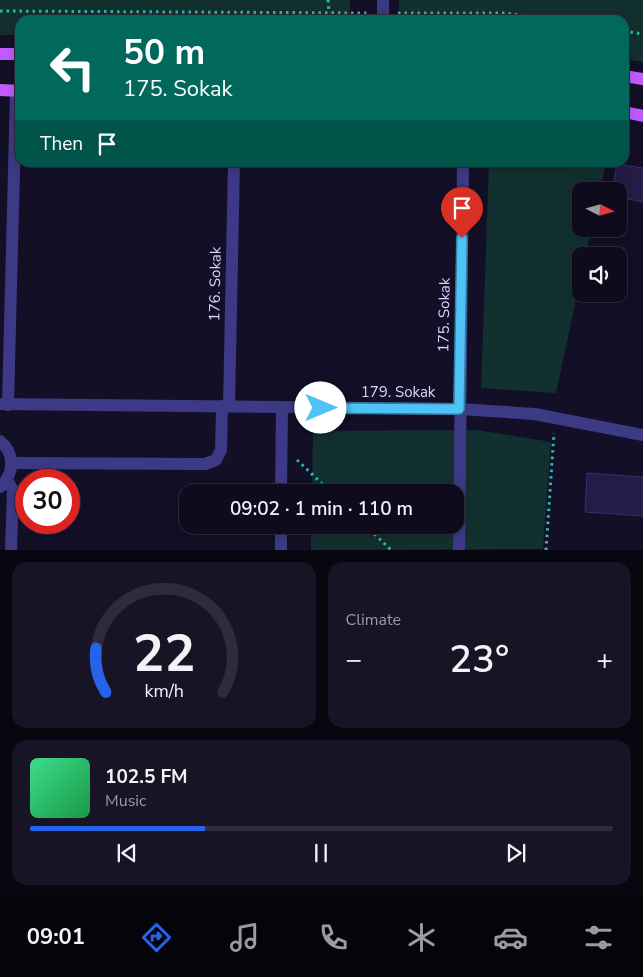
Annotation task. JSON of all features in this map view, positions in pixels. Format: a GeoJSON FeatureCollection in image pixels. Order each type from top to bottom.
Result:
{"type":"FeatureCollection","features":[{"type":"Feature","properties":{"kind":"main road"},"geometry":{"type":"LineString","coordinates":[[0,54],[15,54]]}},
{"type":"Feature","properties":{"kind":"main road"},"geometry":{"type":"LineString","coordinates":[[629,77],[643,79]]}},
{"type":"Feature","properties":{"kind":"main road"},"geometry":{"type":"LineString","coordinates":[[0,90],[15,91]]}},
{"type":"Feature","properties":{"kind":"main road"},"geometry":{"type":"LineString","coordinates":[[629,113],[643,116]]}},
{"type":"Feature","properties":{"kind":"street"},"geometry":{"type":"LineString","coordinates":[[4,404],[15,158]]}},
{"type":"Feature","properties":{"kind":"street","name":"176. Sokak"},"geometry":{"type":"LineString","coordinates":[[12,463],[205,464],[216,460],[221,450],[225,406],[234,167]]}},
{"type":"Feature","properties":{"kind":"street","name":"175. Sokak"},"geometry":{"type":"LineString","coordinates":[[459,550],[463,167]]}},
{"type":"Feature","properties":{"kind":"street","name":"179. Sokak"},"geometry":{"type":"LineString","coordinates":[[4,404],[459,409],[535,414],[643,435]]}},
{"type":"Feature","properties":{"kind":"street"},"geometry":{"type":"LineString","coordinates":[[281,484],[282,407]]}},
{"type":"Feature","properties":{"kind":"street"},"geometry":{"type":"LineString","coordinates":[[0,441],[7,448],[12,463],[11,472],[4,483],[13,490],[11,550]]}},
{"type":"Feature","properties":{"kind":"street"},"geometry":{"type":"LineString","coordinates":[[281,534],[281,550]]}},
{"type":"Feature","properties":{"kind":"path"},"geometry":{"type":"LineString","coordinates":[[328,0],[329,13]]}},
{"type":"Feature","properties":{"kind":"path"},"geometry":{"type":"LineString","coordinates":[[0,11],[329,13],[383,11],[506,13],[519,15]]}},
{"type":"Feature","properties":{"kind":"path"},"geometry":{"type":"LineString","coordinates":[[629,32],[643,34]]}},
{"type":"Feature","properties":{"kind":"path"},"geometry":{"type":"LineString","coordinates":[[546,550],[556,418]]}},
{"type":"Feature","properties":{"kind":"path"},"geometry":{"type":"LineString","coordinates":[[282,446],[322,484]]}},
{"type":"Feature","properties":{"kind":"path"},"geometry":{"type":"LineString","coordinates":[[374,534],[391,550]]}},
{"type":"Feature","properties":{"kind":"green space"},"geometry":{"type":"Polygon","coordinates":[[[0,0],[350,0],[350,15],[15,15],[15,35],[0,35],[0,0]]]}},
{"type":"Feature","properties":{"kind":"green space"},"geometry":{"type":"Polygon","coordinates":[[[399,0],[643,0],[643,62],[629,60],[629,15],[399,15],[399,0]]]}},
{"type":"Feature","properties":{"kind":"green space"},"geometry":{"type":"Polygon","coordinates":[[[489,167],[605,167],[602,182],[572,182],[572,238],[590,238],[587,247],[572,247],[572,302],[575,302],[556,393],[481,388],[489,167]]]}},
{"type":"Feature","properties":{"kind":"green space"},"geometry":{"type":"Polygon","coordinates":[[[477,430],[551,442],[543,549],[311,550],[311,534],[464,534],[464,484],[312,484],[313,431],[477,430]]]}},
{"type":"Feature","properties":{"kind":"building"},"geometry":{"type":"Polygon","coordinates":[[[629,166],[643,168],[643,202],[628,199],[628,182],[614,182],[616,167],[629,166]]]}},
{"type":"Feature","properties":{"kind":"building"},"geometry":{"type":"Polygon","coordinates":[[[587,473],[643,477],[643,516],[585,512],[587,473]]]}},
{"type":"Feature","properties":{"kind":"route"},"geometry":{"type":"LineString","coordinates":[[321,408],[459,409],[462,238]]}}]}
